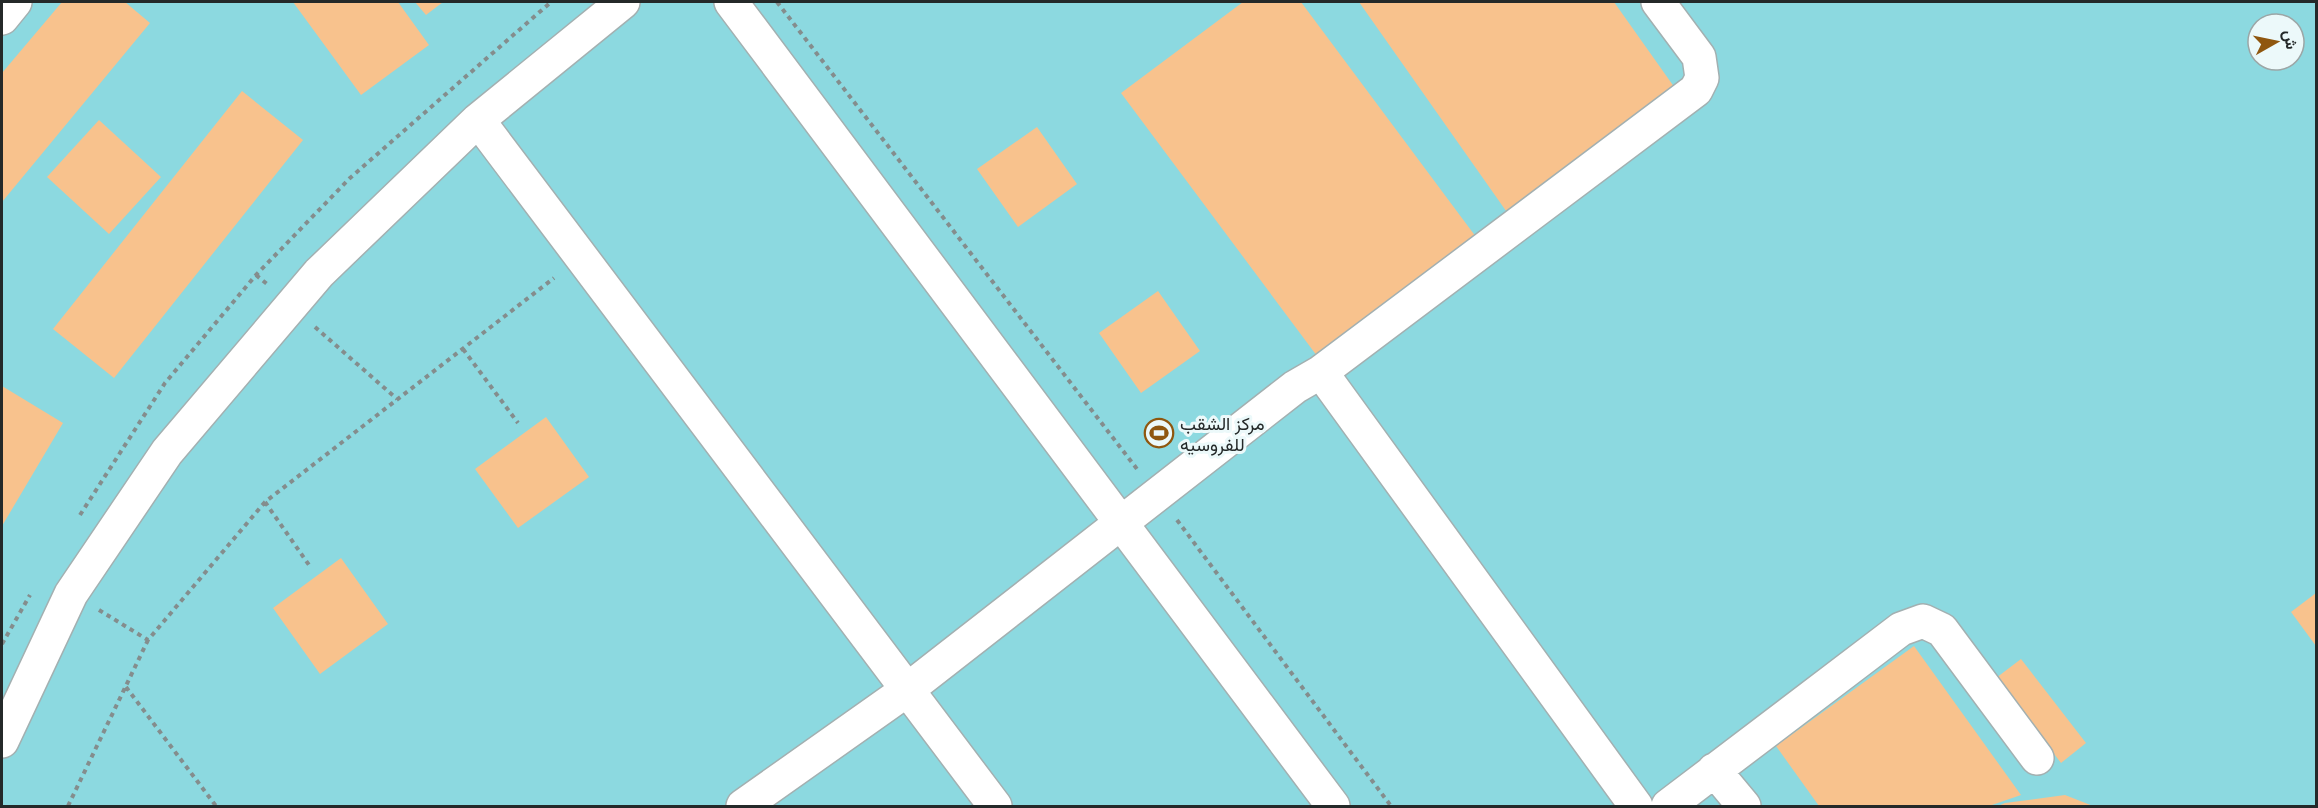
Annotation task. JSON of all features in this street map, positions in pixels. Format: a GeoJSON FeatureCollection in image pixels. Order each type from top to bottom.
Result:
{"type":"FeatureCollection","features":[{"type":"Feature","properties":{"kind":"lane"},"geometry":{"type":"LineString","coordinates":[[2,18],[15,2]]}},
{"type":"Feature","properties":{"kind":"lane"},"geometry":{"type":"LineString","coordinates":[[2,741],[70,594],[167,452],[319,273],[478,120],[623,2]]}},
{"type":"Feature","properties":{"kind":"lane"},"geometry":{"type":"LineString","coordinates":[[731,2],[1333,807]]}},
{"type":"Feature","properties":{"kind":"lane"},"geometry":{"type":"LineString","coordinates":[[742,807],[907,690],[1295,387],[1320,372],[1696,90],[1702,78],[1699,57],[1658,2]]}},
{"type":"Feature","properties":{"kind":"lane"},"geometry":{"type":"LineString","coordinates":[[478,120],[995,807]]}},
{"type":"Feature","properties":{"kind":"lane"},"geometry":{"type":"LineString","coordinates":[[1320,372],[1636,807]]}},
{"type":"Feature","properties":{"kind":"lane"},"geometry":{"type":"LineString","coordinates":[[1668,807],[1901,628],[1923,621],[1942,630],[2037,758]]}},
{"type":"Feature","properties":{"kind":"lane"},"geometry":{"type":"LineString","coordinates":[[1714,770],[1744,807]]}},
{"type":"Feature","properties":{"kind":"path"},"geometry":{"type":"LineString","coordinates":[[777,2],[1158,494],[1391,807]]}},
{"type":"Feature","properties":{"kind":"path"},"geometry":{"type":"LineString","coordinates":[[68,807],[148,640],[264,502],[581,257]]}},
{"type":"Feature","properties":{"kind":"path"},"geometry":{"type":"LineString","coordinates":[[256,275],[397,399]]}},
{"type":"Feature","properties":{"kind":"path"},"geometry":{"type":"LineString","coordinates":[[463,349],[518,423]]}},
{"type":"Feature","properties":{"kind":"path"},"geometry":{"type":"LineString","coordinates":[[264,502],[309,565]]}},
{"type":"Feature","properties":{"kind":"path"},"geometry":{"type":"LineString","coordinates":[[70,594],[148,640]]}},
{"type":"Feature","properties":{"kind":"path"},"geometry":{"type":"LineString","coordinates":[[126,687],[216,807]]}},
{"type":"Feature","properties":{"kind":"shaded area","name":"مركز الشقب للفروسيه"},"geometry":{"type":"Polygon","coordinates":[[[2,2],[2316,2],[2316,806],[2,806],[2,2]]]}},
{"type":"Feature","properties":{"kind":"building"},"geometry":{"type":"Polygon","coordinates":[[[62,2],[125,2],[150,23],[2,202],[2,73],[62,2]]]}},
{"type":"Feature","properties":{"kind":"building"},"geometry":{"type":"Polygon","coordinates":[[[293,2],[398,2],[429,45],[361,95],[293,2]]]}},
{"type":"Feature","properties":{"kind":"building"},"geometry":{"type":"Polygon","coordinates":[[[415,2],[443,2],[426,15],[415,2]]]}},
{"type":"Feature","properties":{"kind":"building"},"geometry":{"type":"Polygon","coordinates":[[[1243,2],[1301,2],[1482,245],[1323,364],[1121,93],[1243,2]]]}},
{"type":"Feature","properties":{"kind":"building"},"geometry":{"type":"Polygon","coordinates":[[[1359,2],[1614,2],[1682,98],[1511,218],[1359,2]]]}},
{"type":"Feature","properties":{"kind":"building"},"geometry":{"type":"Polygon","coordinates":[[[242,91],[303,140],[114,378],[53,329],[242,91]]]}},
{"type":"Feature","properties":{"kind":"building"},"geometry":{"type":"Polygon","coordinates":[[[99,120],[161,177],[109,234],[47,177],[99,120]]]}},
{"type":"Feature","properties":{"kind":"building"},"geometry":{"type":"Polygon","coordinates":[[[1037,127],[1077,184],[1018,227],[977,169],[1037,127]]]}},
{"type":"Feature","properties":{"kind":"building"},"geometry":{"type":"Polygon","coordinates":[[[1158,291],[1200,351],[1141,393],[1099,333],[1158,291]]]}},
{"type":"Feature","properties":{"kind":"building"},"geometry":{"type":"Polygon","coordinates":[[[2,386],[63,423],[2,526],[2,386]]]}},
{"type":"Feature","properties":{"kind":"building"},"geometry":{"type":"Polygon","coordinates":[[[546,417],[589,477],[518,528],[475,469],[546,417]]]}},
{"type":"Feature","properties":{"kind":"building"},"geometry":{"type":"Polygon","coordinates":[[[341,558],[388,624],[320,674],[273,608],[341,558]]]}},
{"type":"Feature","properties":{"kind":"building"},"geometry":{"type":"Polygon","coordinates":[[[2316,593],[2316,646],[2291,612],[2316,593]]]}},
{"type":"Feature","properties":{"kind":"building"},"geometry":{"type":"Polygon","coordinates":[[[1914,646],[2021,795],[1989,806],[1819,806],[1776,746],[1914,646]]]}},
{"type":"Feature","properties":{"kind":"building"},"geometry":{"type":"Polygon","coordinates":[[[2021,659],[2086,743],[2061,763],[1996,678],[2021,659]]]}},
{"type":"Feature","properties":{"kind":"building"},"geometry":{"type":"Polygon","coordinates":[[[2065,795],[2093,806],[1998,806],[2005,803],[2065,795]]]}},
{"type":"Feature","properties":{"kind":"place","name":"مركز الشقب للفروسيه"},"geometry":{"type":"Point","coordinates":[1159,433]}}]}
